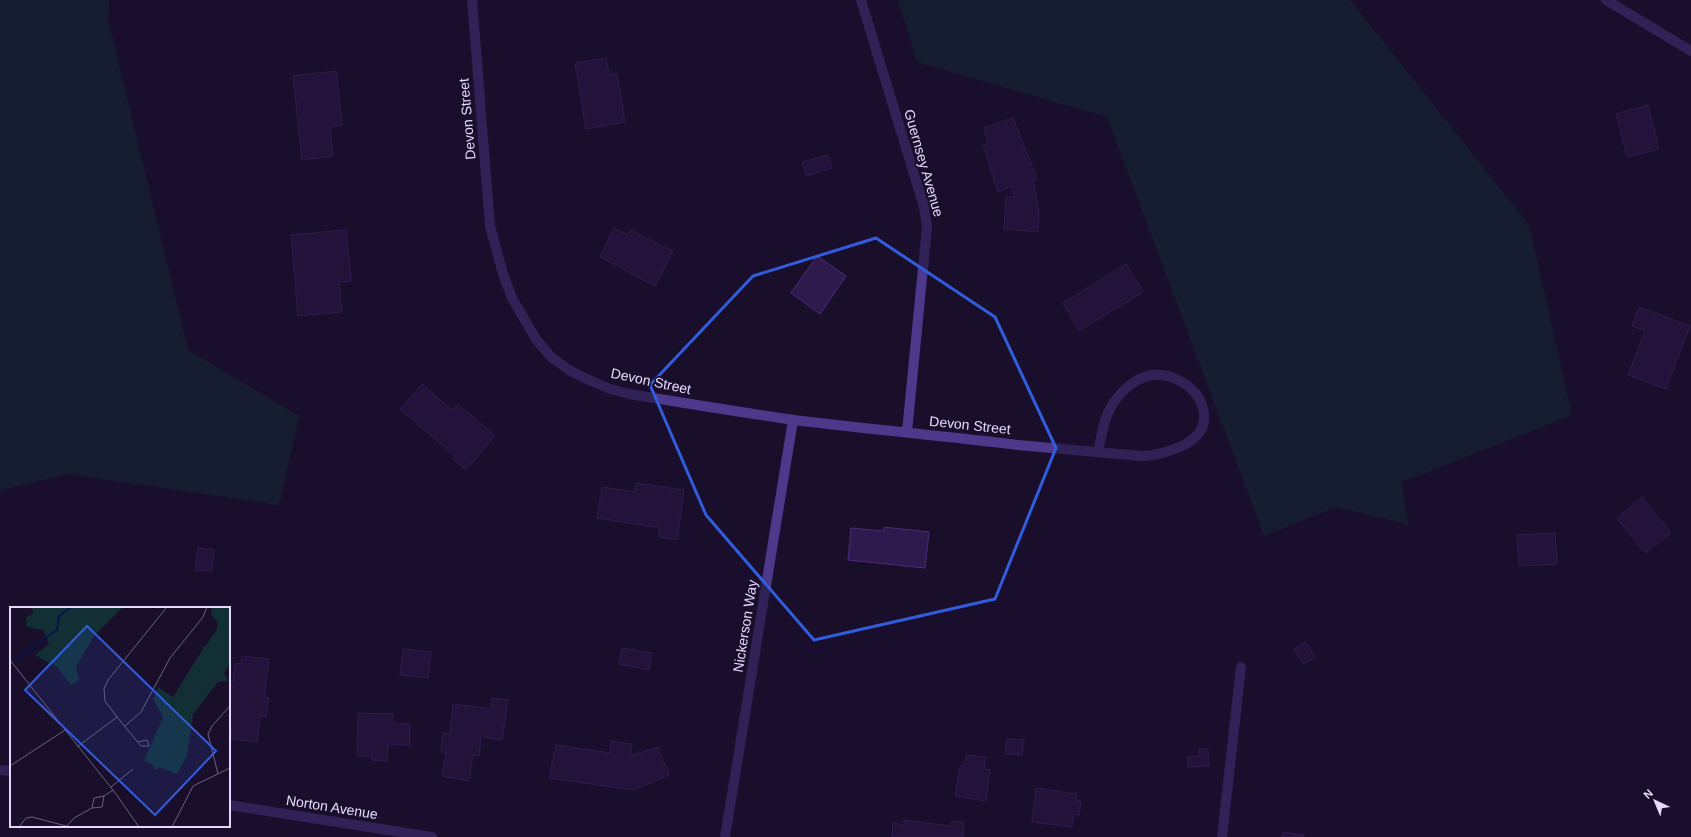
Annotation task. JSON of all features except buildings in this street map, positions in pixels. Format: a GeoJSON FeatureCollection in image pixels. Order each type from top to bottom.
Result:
{"type":"FeatureCollection","features":[{"type":"Feature","properties":{"kind":"street","name":"Devon Street"},"geometry":{"type":"LineString","coordinates":[[472,0],[490,226],[503,274],[512,298],[536,339],[551,357],[569,370],[610,388],[629,394],[793,420],[1098,452],[1151,456],[1189,443],[1200,432],[1203,423],[1202,404],[1197,395],[1180,380],[1157,375],[1146,376],[1131,384],[1117,397],[1107,413],[1098,452]]}},
{"type":"Feature","properties":{"kind":"street","name":"Guernsey Avenue"},"geometry":{"type":"LineString","coordinates":[[861,0],[920,193],[927,227],[907,432]]}},
{"type":"Feature","properties":{"kind":"street"},"geometry":{"type":"LineString","coordinates":[[1606,0],[1691,50]]}},
{"type":"Feature","properties":{"kind":"street","name":"Nickerson Way"},"geometry":{"type":"LineString","coordinates":[[725,837],[793,420]]}},
{"type":"Feature","properties":{"kind":"street"},"geometry":{"type":"LineString","coordinates":[[1222,837],[1241,667]]}},
{"type":"Feature","properties":{"kind":"street"},"geometry":{"type":"LineString","coordinates":[[0,770],[10,771]]}},
{"type":"Feature","properties":{"kind":"street","name":"Norton Avenue"},"geometry":{"type":"LineString","coordinates":[[230,805],[432,837]]}},
{"type":"Feature","properties":{"kind":"highlighted area"},"geometry":{"type":"Polygon","coordinates":[[[876,238],[995,317],[1056,448],[995,599],[814,640],[706,515],[650,385],[753,276],[876,238]]]}},
{"type":"Feature","properties":{"kind":"green space"},"geometry":{"type":"Polygon","coordinates":[[[0,0],[109,0],[108,19],[188,350],[299,416],[279,505],[68,474],[0,490],[0,0]]]}},
{"type":"Feature","properties":{"kind":"green space"},"geometry":{"type":"Polygon","coordinates":[[[898,0],[1350,0],[1529,225],[1572,415],[1402,482],[1408,524],[1336,507],[1264,536],[1107,117],[917,62],[898,0]]]}}]}
